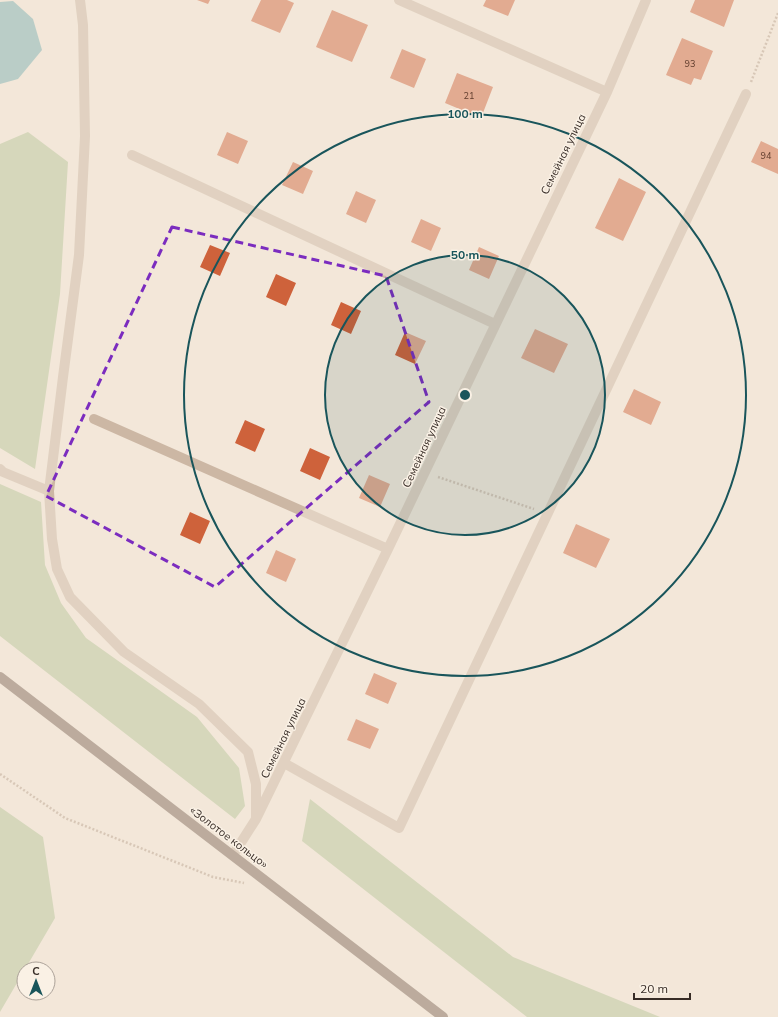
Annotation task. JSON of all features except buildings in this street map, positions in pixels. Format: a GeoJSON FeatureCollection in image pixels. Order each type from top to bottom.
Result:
{"type":"FeatureCollection","features":[{"type":"Feature","properties":{"kind":"main road","name":"«Золотое кольцо»"},"geometry":{"type":"LineString","coordinates":[[0,677],[443,1017]]}},
{"type":"Feature","properties":{"kind":"street"},"geometry":{"type":"LineString","coordinates":[[80,0],[83,25],[85,136],[79,255],[62,377],[49,491],[52,539],[58,569],[70,597],[124,652],[199,704],[248,752],[256,784],[256,819]]}},
{"type":"Feature","properties":{"kind":"street"},"geometry":{"type":"LineString","coordinates":[[399,0],[606,92]]}},
{"type":"Feature","properties":{"kind":"street","name":"Семейная улица"},"geometry":{"type":"LineString","coordinates":[[233,855],[256,819],[388,549],[606,92],[646,0]]}},
{"type":"Feature","properties":{"kind":"street"},"geometry":{"type":"LineString","coordinates":[[284,763],[399,828],[746,94]]}},
{"type":"Feature","properties":{"kind":"street"},"geometry":{"type":"LineString","coordinates":[[132,155],[495,324]]}},
{"type":"Feature","properties":{"kind":"street"},"geometry":{"type":"LineString","coordinates":[[94,419],[388,549]]}},
{"type":"Feature","properties":{"kind":"street"},"geometry":{"type":"LineString","coordinates":[[0,469],[49,491]]}},
{"type":"Feature","properties":{"kind":"path"},"geometry":{"type":"LineString","coordinates":[[746,94],[778,13]]}},
{"type":"Feature","properties":{"kind":"path"},"geometry":{"type":"LineString","coordinates":[[424,473],[547,514]]}},
{"type":"Feature","properties":{"kind":"path"},"geometry":{"type":"LineString","coordinates":[[0,774],[65,818],[213,877],[250,884]]}},
{"type":"Feature","properties":{"kind":"highlighted area"},"geometry":{"type":"Polygon","coordinates":[[[172,227],[386,276],[429,402],[215,587],[46,496],[172,227]]]}},
{"type":"Feature","properties":{"kind":"green space"},"geometry":{"type":"Polygon","coordinates":[[[28,132],[68,162],[60,294],[35,469],[0,448],[0,144],[28,132]]]}},
{"type":"Feature","properties":{"kind":"green space"},"geometry":{"type":"Polygon","coordinates":[[[0,484],[41,502],[45,565],[61,603],[86,638],[197,717],[239,768],[245,806],[235,819],[0,636],[0,484]]]}},
{"type":"Feature","properties":{"kind":"green space"},"geometry":{"type":"Polygon","coordinates":[[[310,799],[513,957],[660,1017],[527,1017],[302,841],[310,799]]]}},
{"type":"Feature","properties":{"kind":"green space"},"geometry":{"type":"Polygon","coordinates":[[[0,807],[43,837],[55,918],[30,961],[16,961],[16,985],[0,1012],[0,807]]]}},
{"type":"Feature","properties":{"kind":"water"},"geometry":{"type":"Polygon","coordinates":[[[13,1],[33,19],[42,50],[18,79],[0,84],[0,2],[13,1]]]}}]}
